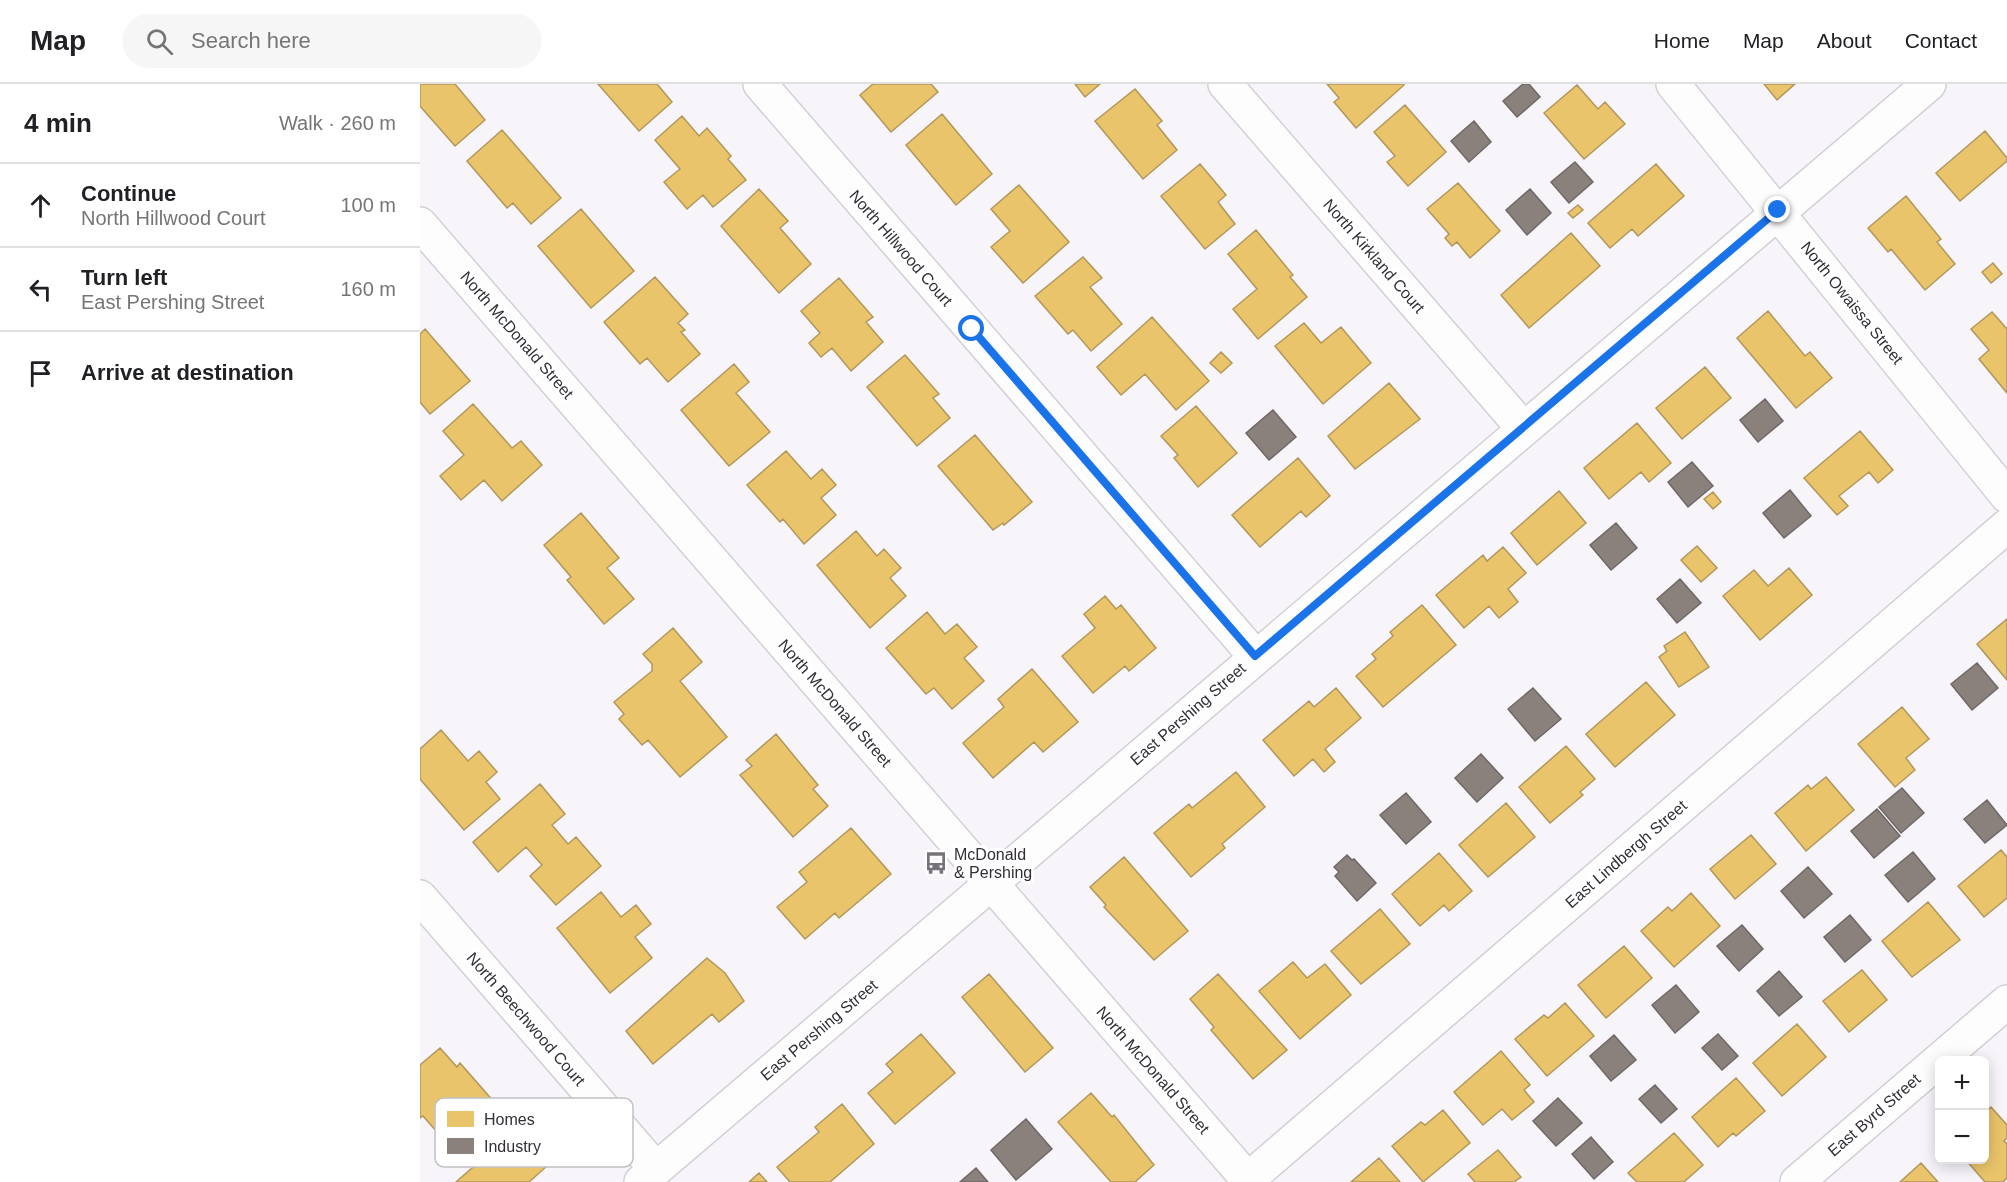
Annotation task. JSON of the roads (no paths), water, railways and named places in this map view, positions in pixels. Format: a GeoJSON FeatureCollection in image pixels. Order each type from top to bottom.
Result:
{"type":"FeatureCollection","features":[{"type":"Feature","properties":{"kind":"street","name":"North Hillwood Court"},"geometry":{"type":"LineString","coordinates":[[760,84],[1255,656]]}},
{"type":"Feature","properties":{"kind":"street","name":"North Kirkland Court"},"geometry":{"type":"LineString","coordinates":[[1225,84],[1524,428]]}},
{"type":"Feature","properties":{"kind":"street","name":"North Owaissa Street"},"geometry":{"type":"LineString","coordinates":[[1673,84],[1778,210],[2007,496]]}},
{"type":"Feature","properties":{"kind":"street","name":"East Pershing Street"},"geometry":{"type":"LineString","coordinates":[[649,1175],[1778,210],[1929,84]]}},
{"type":"Feature","properties":{"kind":"street","name":"North McDonald Street"},"geometry":{"type":"LineString","coordinates":[[420,224],[1247,1181]]}},
{"type":"Feature","properties":{"kind":"street","name":"East Lindbergh Street"},"geometry":{"type":"LineString","coordinates":[[1247,1181],[2007,526]]}},
{"type":"Feature","properties":{"kind":"street","name":"North Beechwood Court"},"geometry":{"type":"LineString","coordinates":[[420,897],[586,1098]]}},
{"type":"Feature","properties":{"kind":"street","name":"East Byrd Street"},"geometry":{"type":"LineString","coordinates":[[1797,1182],[2007,1002]]}},
{"type":"Feature","properties":{"kind":"street","name":"North Beechwood Court"},"geometry":{"type":"LineString","coordinates":[[633,1156],[649,1175]]}},
{"type":"Feature","properties":{"kind":"place","name":"McDonald & Pershing"},"geometry":{"type":"Point","coordinates":[936,863]}}]}
